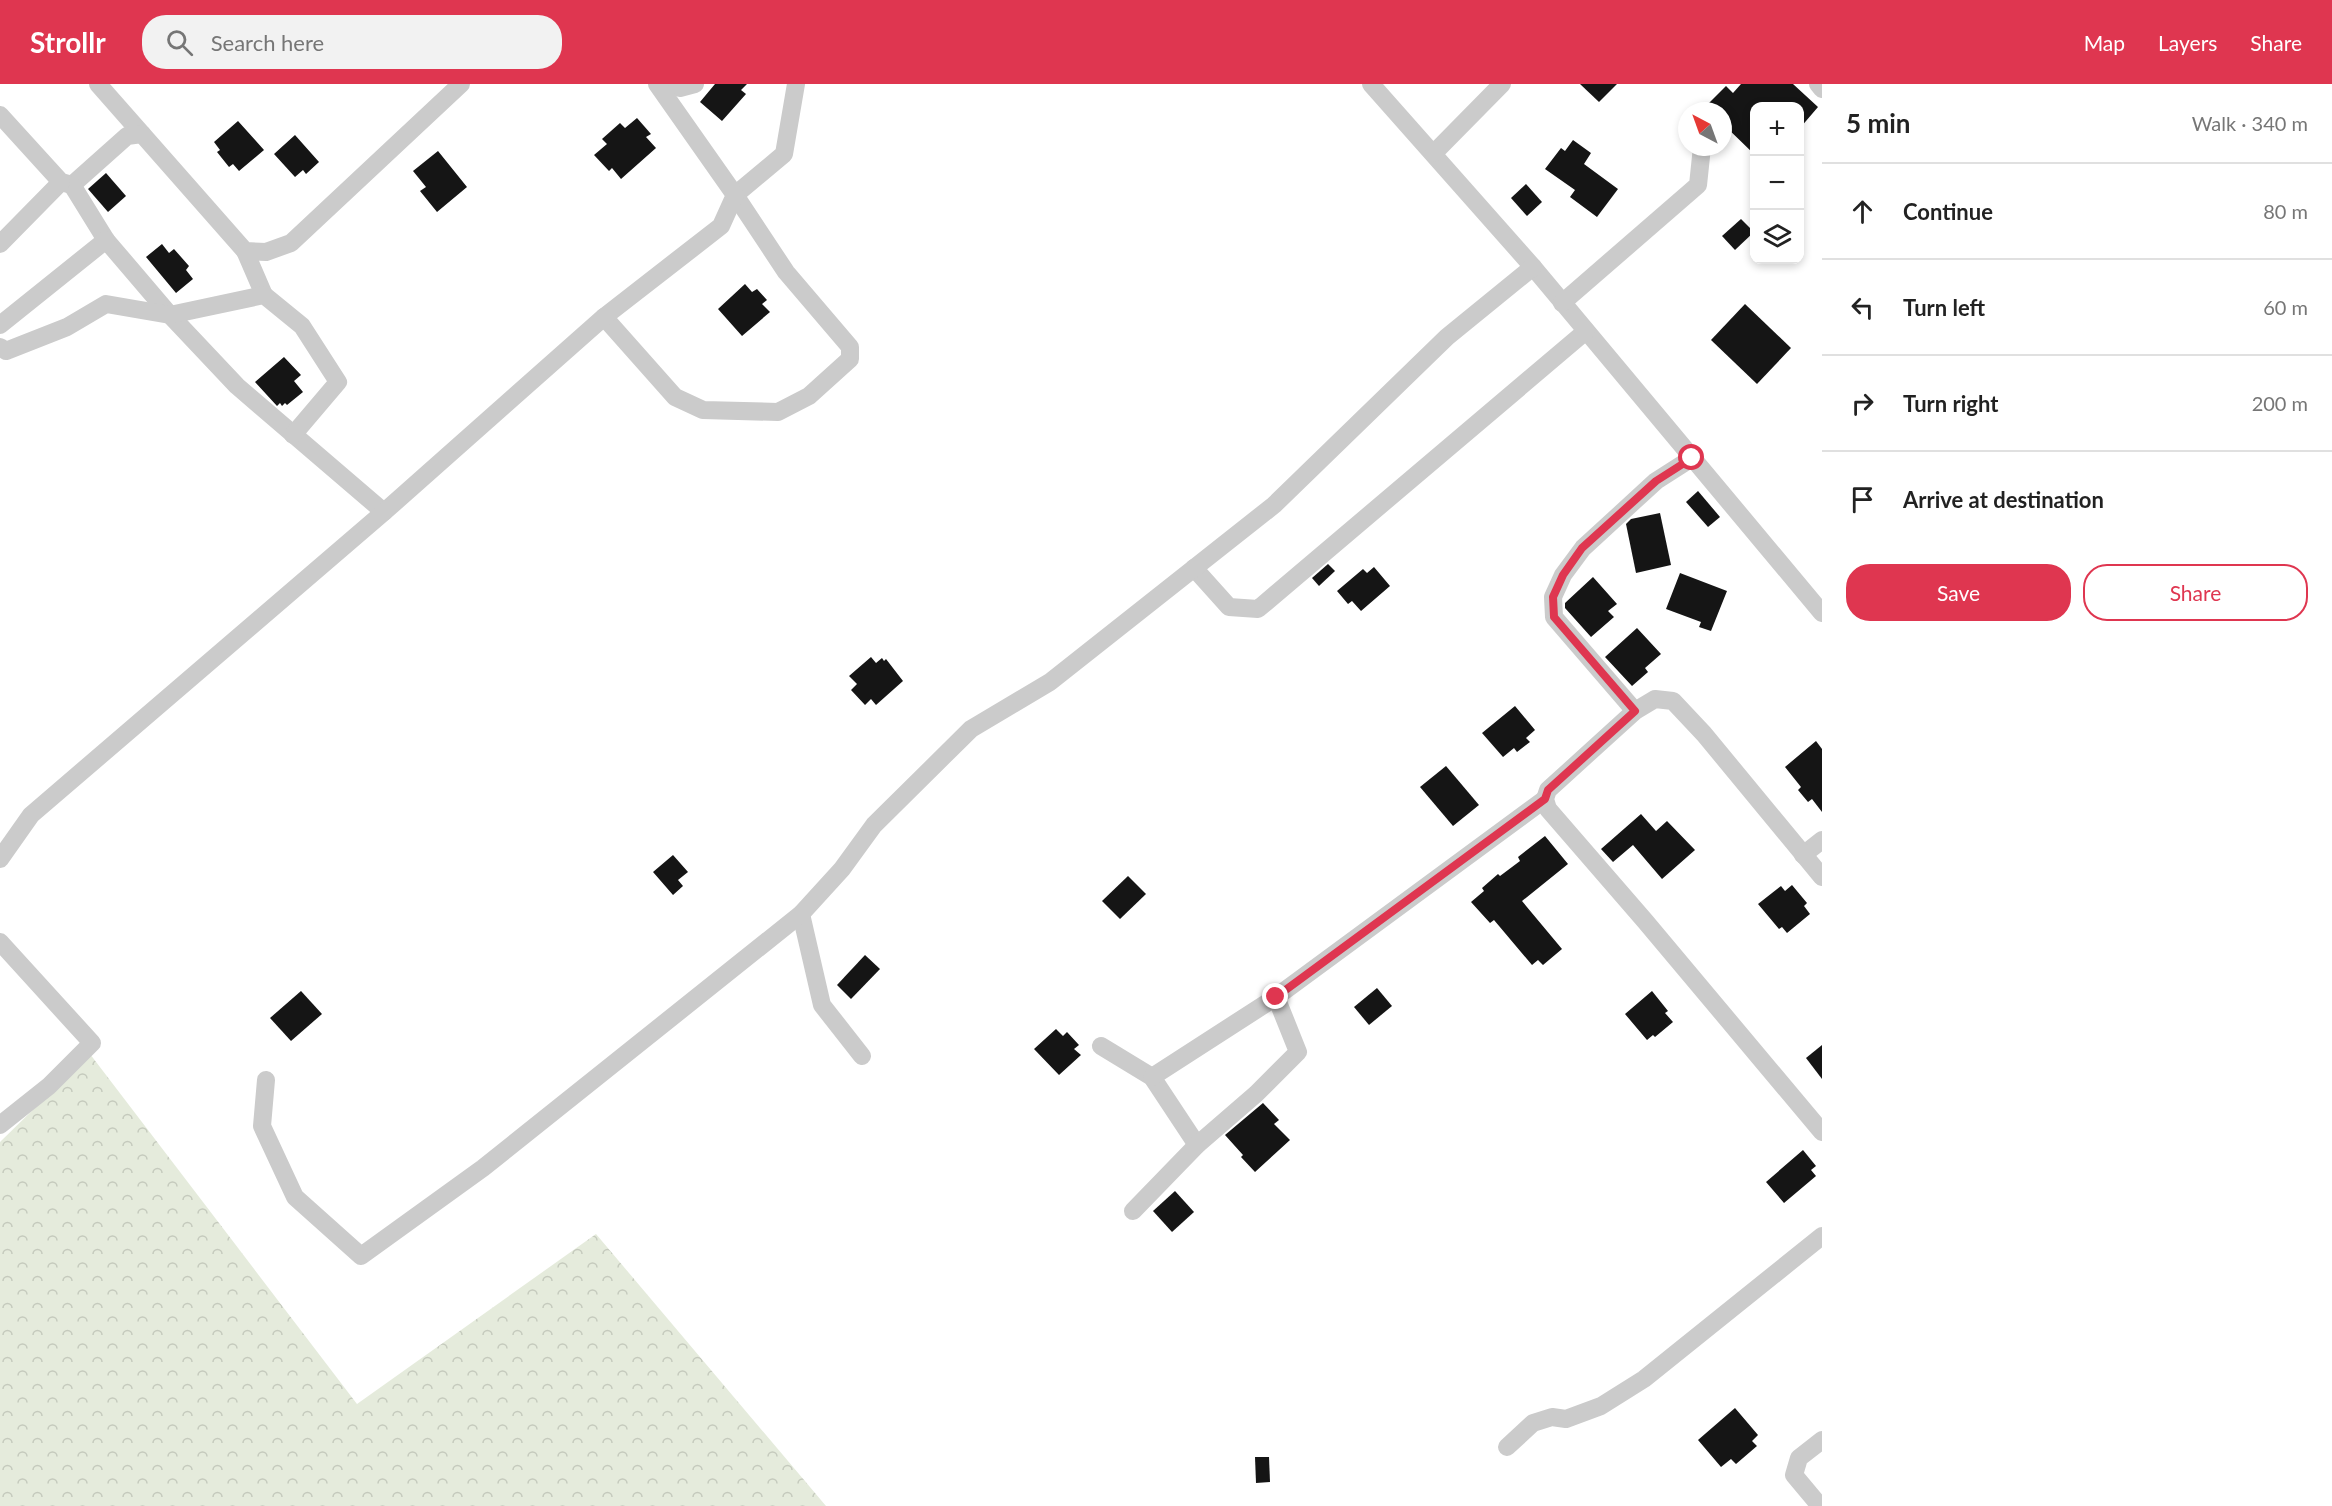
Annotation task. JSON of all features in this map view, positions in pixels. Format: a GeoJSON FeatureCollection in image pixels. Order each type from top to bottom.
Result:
{"type":"FeatureCollection","features":[{"type":"Feature","properties":{"kind":"street"},"geometry":{"type":"LineString","coordinates":[[98,84],[245,251],[264,295],[302,326],[338,382],[293,435]]}},
{"type":"Feature","properties":{"kind":"street"},"geometry":{"type":"LineString","coordinates":[[245,251],[266,252],[291,243],[461,84]]}},
{"type":"Feature","properties":{"kind":"street"},"geometry":{"type":"LineString","coordinates":[[604,317],[675,397],[704,410],[778,412],[809,396],[850,359],[850,347],[786,272],[657,84]]}},
{"type":"Feature","properties":{"kind":"street"},"geometry":{"type":"LineString","coordinates":[[675,84],[680,88],[695,84]]}},
{"type":"Feature","properties":{"kind":"street"},"geometry":{"type":"LineString","coordinates":[[0,859],[31,815],[384,512],[604,317],[721,226],[735,195],[784,154],[796,84]]}},
{"type":"Feature","properties":{"kind":"street"},"geometry":{"type":"LineString","coordinates":[[1371,84],[1533,267],[1822,614]]}},
{"type":"Feature","properties":{"kind":"street"},"geometry":{"type":"LineString","coordinates":[[1434,153],[1502,84]]}},
{"type":"Feature","properties":{"kind":"street"},"geometry":{"type":"LineString","coordinates":[[1818,84],[1822,88]]}},
{"type":"Feature","properties":{"kind":"street"},"geometry":{"type":"LineString","coordinates":[[0,115],[67,183],[106,240],[170,315],[237,386],[384,512]]}},
{"type":"Feature","properties":{"kind":"street"},"geometry":{"type":"LineString","coordinates":[[0,244],[67,183],[127,136],[142,134]]}},
{"type":"Feature","properties":{"kind":"street"},"geometry":{"type":"LineString","coordinates":[[1562,303],[1698,185],[1701,156]]}},
{"type":"Feature","properties":{"kind":"street"},"geometry":{"type":"LineString","coordinates":[[0,324],[106,240]]}},
{"type":"Feature","properties":{"kind":"street"},"geometry":{"type":"LineString","coordinates":[[267,1080],[262,1126],[295,1197],[361,1256],[483,1168],[801,914],[842,869],[874,825],[971,729],[1050,682],[1274,505],[1447,337],[1533,267]]}},
{"type":"Feature","properties":{"kind":"street"},"geometry":{"type":"LineString","coordinates":[[0,346],[6,351],[67,327],[106,304],[170,315],[264,295]]}},
{"type":"Feature","properties":{"kind":"street"},"geometry":{"type":"LineString","coordinates":[[1194,568],[1229,607],[1258,609],[1586,331]]}},
{"type":"Feature","properties":{"kind":"street"},"geometry":{"type":"LineString","coordinates":[[1635,711],[1554,617],[1553,597],[1563,575],[1582,548],[1656,481],[1692,458]]}},
{"type":"Feature","properties":{"kind":"street"},"geometry":{"type":"LineString","coordinates":[[1822,877],[1704,734],[1672,701],[1655,699],[1635,711],[1548,790],[1545,799],[1548,809],[1822,1132]]}},
{"type":"Feature","properties":{"kind":"street"},"geometry":{"type":"LineString","coordinates":[[1152,1077],[1276,997],[1545,799]]}},
{"type":"Feature","properties":{"kind":"street"},"geometry":{"type":"LineString","coordinates":[[1803,855],[1822,840]]}},
{"type":"Feature","properties":{"kind":"street"},"geometry":{"type":"LineString","coordinates":[[801,914],[822,1005],[862,1056]]}},
{"type":"Feature","properties":{"kind":"street"},"geometry":{"type":"LineString","coordinates":[[0,942],[92,1043],[50,1086],[0,1125]]}},
{"type":"Feature","properties":{"kind":"street"},"geometry":{"type":"LineString","coordinates":[[1133,1212],[1197,1144],[1256,1094],[1298,1052],[1276,997]]}},
{"type":"Feature","properties":{"kind":"street"},"geometry":{"type":"LineString","coordinates":[[1101,1046],[1152,1077],[1197,1144]]}},
{"type":"Feature","properties":{"kind":"street"},"geometry":{"type":"LineString","coordinates":[[1507,1447],[1533,1423],[1552,1417],[1566,1419],[1601,1406],[1644,1379],[1822,1236]]}},
{"type":"Feature","properties":{"kind":"street"},"geometry":{"type":"LineString","coordinates":[[1820,1506],[1794,1474],[1799,1458],[1822,1440]]}},
{"type":"Feature","properties":{"kind":"green space"},"geometry":{"type":"Polygon","coordinates":[[[90,1054],[357,1404],[596,1234],[826,1506],[0,1506],[0,1142],[90,1054]]]}},
{"type":"Feature","properties":{"kind":"building"},"geometry":{"type":"Polygon","coordinates":[[[715,84],[747,84],[741,90],[746,94],[722,121],[700,102],[715,84]]]}},
{"type":"Feature","properties":{"kind":"building"},"geometry":{"type":"Polygon","coordinates":[[[1580,84],[1617,84],[1599,102],[1580,84]]]}},
{"type":"Feature","properties":{"kind":"building"},"geometry":{"type":"Polygon","coordinates":[[[1741,84],[1793,84],[1818,107],[1804,123],[1804,102],[1750,102],[1750,150],[1732,133],[1732,102],[1710,102],[1726,86],[1733,93],[1741,84]]]}},
{"type":"Feature","properties":{"kind":"building"},"geometry":{"type":"Polygon","coordinates":[[[637,118],[651,134],[646,137],[656,148],[621,179],[612,168],[609,171],[594,155],[607,144],[602,139],[620,123],[625,128],[637,118]]]}},
{"type":"Feature","properties":{"kind":"building"},"geometry":{"type":"Polygon","coordinates":[[[238,121],[264,150],[239,171],[233,164],[229,167],[217,152],[220,150],[214,142],[238,121]]]}},
{"type":"Feature","properties":{"kind":"building"},"geometry":{"type":"Polygon","coordinates":[[[295,135],[319,162],[306,174],[303,170],[295,177],[274,154],[295,135]]]}},
{"type":"Feature","properties":{"kind":"building"},"geometry":{"type":"Polygon","coordinates":[[[1573,140],[1591,153],[1584,164],[1618,189],[1597,217],[1570,197],[1575,190],[1545,169],[1561,148],[1565,151],[1573,140]]]}},
{"type":"Feature","properties":{"kind":"building"},"geometry":{"type":"Polygon","coordinates":[[[438,151],[467,187],[437,212],[420,191],[426,187],[413,171],[438,151]]]}},
{"type":"Feature","properties":{"kind":"building"},"geometry":{"type":"Polygon","coordinates":[[[106,173],[126,196],[108,212],[88,189],[106,173]]]}},
{"type":"Feature","properties":{"kind":"building"},"geometry":{"type":"Polygon","coordinates":[[[1526,184],[1542,202],[1527,216],[1511,198],[1526,184]]]}},
{"type":"Feature","properties":{"kind":"building"},"geometry":{"type":"Polygon","coordinates":[[[1741,219],[1750,228],[1750,236],[1735,250],[1722,236],[1741,219]]]}},
{"type":"Feature","properties":{"kind":"building"},"geometry":{"type":"Polygon","coordinates":[[[162,244],[169,253],[174,249],[189,266],[186,270],[193,279],[176,293],[146,257],[162,244]]]}},
{"type":"Feature","properties":{"kind":"building"},"geometry":{"type":"Polygon","coordinates":[[[745,284],[752,292],[757,289],[767,300],[762,304],[770,312],[742,336],[718,309],[745,284]]]}},
{"type":"Feature","properties":{"kind":"building"},"geometry":{"type":"Polygon","coordinates":[[[1745,304],[1791,348],[1757,384],[1711,340],[1745,304]]]}},
{"type":"Feature","properties":{"kind":"building"},"geometry":{"type":"Polygon","coordinates":[[[284,357],[301,375],[294,381],[303,392],[287,405],[285,403],[282,406],[280,403],[277,406],[255,382],[284,357]]]}},
{"type":"Feature","properties":{"kind":"building"},"geometry":{"type":"Polygon","coordinates":[[[1698,491],[1720,517],[1708,527],[1686,502],[1698,491]]]}},
{"type":"Feature","properties":{"kind":"building"},"geometry":{"type":"Polygon","coordinates":[[[1660,513],[1671,565],[1636,573],[1626,524],[1631,519],[1660,513]]]}},
{"type":"Feature","properties":{"kind":"building"},"geometry":{"type":"Polygon","coordinates":[[[1328,564],[1335,571],[1319,586],[1312,578],[1328,564]]]}},
{"type":"Feature","properties":{"kind":"building"},"geometry":{"type":"Polygon","coordinates":[[[1374,567],[1390,586],[1361,611],[1352,601],[1348,604],[1337,591],[1363,569],[1367,573],[1374,567]]]}},
{"type":"Feature","properties":{"kind":"building"},"geometry":{"type":"Polygon","coordinates":[[[1680,573],[1727,591],[1711,631],[1699,627],[1701,622],[1666,609],[1680,573]]]}},
{"type":"Feature","properties":{"kind":"building"},"geometry":{"type":"Polygon","coordinates":[[[1593,577],[1617,604],[1608,611],[1614,617],[1591,637],[1565,608],[1565,603],[1593,577]]]}},
{"type":"Feature","properties":{"kind":"building"},"geometry":{"type":"Polygon","coordinates":[[[1637,628],[1661,654],[1645,668],[1648,672],[1632,686],[1605,657],[1637,628]]]}},
{"type":"Feature","properties":{"kind":"building"},"geometry":{"type":"Polygon","coordinates":[[[871,657],[876,663],[882,658],[884,661],[886,659],[903,681],[876,705],[871,699],[865,705],[851,690],[857,684],[849,676],[871,657]]]}},
{"type":"Feature","properties":{"kind":"building"},"geometry":{"type":"Polygon","coordinates":[[[1515,706],[1535,730],[1526,738],[1530,742],[1517,752],[1514,748],[1503,757],[1482,733],[1515,706]]]}},
{"type":"Feature","properties":{"kind":"building"},"geometry":{"type":"Polygon","coordinates":[[[1816,741],[1822,749],[1822,812],[1812,799],[1808,802],[1798,790],[1801,787],[1785,767],[1816,741]]]}},
{"type":"Feature","properties":{"kind":"building"},"geometry":{"type":"Polygon","coordinates":[[[1446,766],[1479,805],[1453,826],[1420,787],[1446,766]]]}},
{"type":"Feature","properties":{"kind":"building"},"geometry":{"type":"Polygon","coordinates":[[[1641,814],[1656,831],[1667,821],[1695,850],[1662,879],[1633,845],[1613,862],[1601,849],[1641,814]]]}},
{"type":"Feature","properties":{"kind":"building"},"geometry":{"type":"Polygon","coordinates":[[[1545,836],[1568,864],[1522,901],[1562,949],[1543,965],[1538,960],[1532,965],[1494,920],[1490,923],[1471,902],[1484,891],[1482,888],[1498,874],[1500,876],[1520,861],[1518,857],[1545,836]]]}},
{"type":"Feature","properties":{"kind":"building"},"geometry":{"type":"Polygon","coordinates":[[[673,855],[688,872],[678,880],[683,886],[673,895],[653,872],[673,855]]]}},
{"type":"Feature","properties":{"kind":"building"},"geometry":{"type":"Polygon","coordinates":[[[1128,876],[1146,894],[1120,919],[1102,901],[1128,876]]]}},
{"type":"Feature","properties":{"kind":"building"},"geometry":{"type":"Polygon","coordinates":[[[1792,885],[1807,903],[1804,906],[1810,914],[1787,933],[1782,927],[1779,929],[1758,904],[1781,886],[1785,891],[1792,885]]]}},
{"type":"Feature","properties":{"kind":"building"},"geometry":{"type":"Polygon","coordinates":[[[865,955],[880,969],[851,999],[837,985],[865,955]]]}},
{"type":"Feature","properties":{"kind":"building"},"geometry":{"type":"Polygon","coordinates":[[[1377,988],[1392,1006],[1369,1025],[1354,1007],[1377,988]]]}},
{"type":"Feature","properties":{"kind":"building"},"geometry":{"type":"Polygon","coordinates":[[[301,991],[322,1014],[291,1041],[270,1018],[301,991]]]}},
{"type":"Feature","properties":{"kind":"building"},"geometry":{"type":"Polygon","coordinates":[[[1652,991],[1668,1011],[1665,1013],[1673,1022],[1655,1037],[1653,1035],[1647,1040],[1625,1014],[1652,991]]]}},
{"type":"Feature","properties":{"kind":"building"},"geometry":{"type":"Polygon","coordinates":[[[1056,1029],[1063,1036],[1067,1032],[1079,1045],[1074,1049],[1081,1055],[1059,1075],[1034,1049],[1056,1029]]]}},
{"type":"Feature","properties":{"kind":"building"},"geometry":{"type":"Polygon","coordinates":[[[1822,1045],[1822,1079],[1806,1058],[1822,1045]]]}},
{"type":"Feature","properties":{"kind":"building"},"geometry":{"type":"Polygon","coordinates":[[[1263,1103],[1279,1120],[1274,1124],[1290,1140],[1255,1172],[1225,1135],[1263,1103]]]}},
{"type":"Feature","properties":{"kind":"building"},"geometry":{"type":"Polygon","coordinates":[[[1803,1150],[1816,1166],[1811,1170],[1816,1176],[1784,1203],[1766,1182],[1803,1150]]]}},
{"type":"Feature","properties":{"kind":"building"},"geometry":{"type":"Polygon","coordinates":[[[1175,1191],[1194,1212],[1172,1232],[1153,1211],[1175,1191]]]}},
{"type":"Feature","properties":{"kind":"building"},"geometry":{"type":"Polygon","coordinates":[[[1735,1408],[1758,1435],[1752,1441],[1757,1446],[1736,1464],[1731,1459],[1721,1467],[1698,1440],[1735,1408]]]}},
{"type":"Feature","properties":{"kind":"building"},"geometry":{"type":"Polygon","coordinates":[[[1255,1457],[1269,1457],[1270,1482],[1256,1483],[1255,1457]]]}},
{"type":"Feature","properties":{"kind":"route"},"geometry":{"type":"LineString","coordinates":[[1276,997],[1545,799],[1548,790],[1635,711],[1554,617],[1553,597],[1563,575],[1582,548],[1656,481],[1692,458]]}}]}
